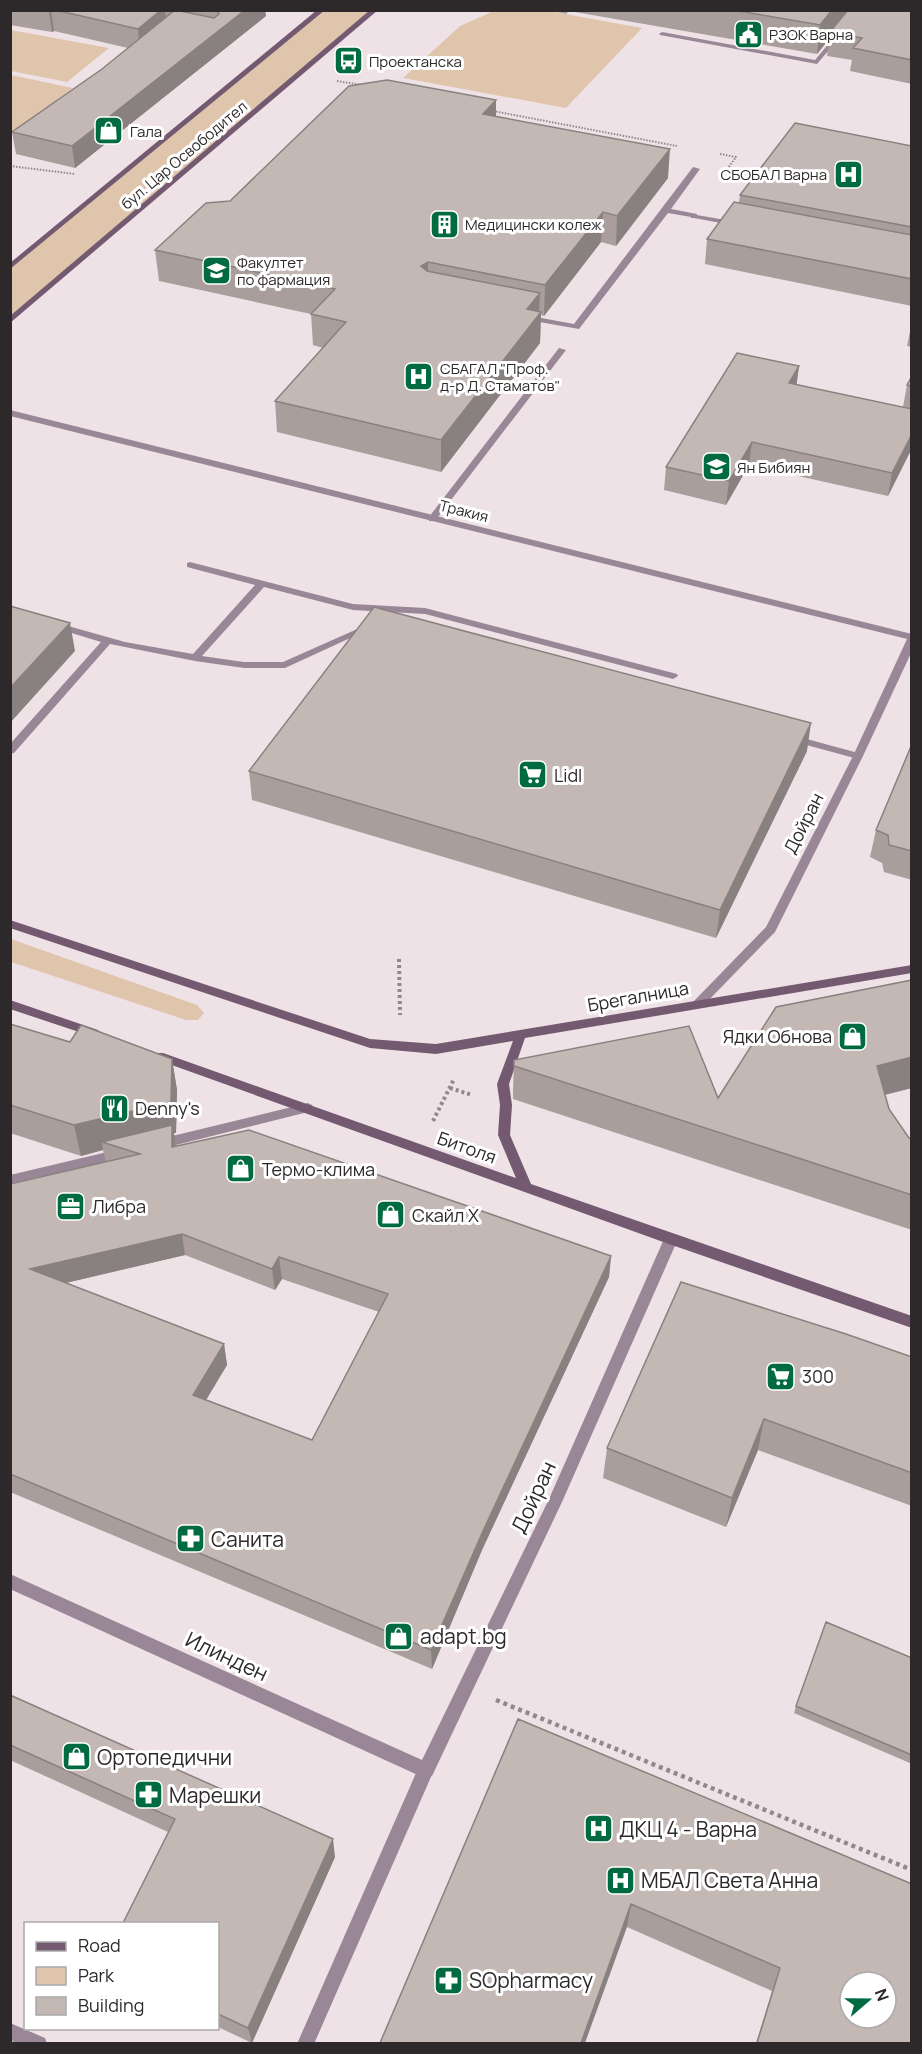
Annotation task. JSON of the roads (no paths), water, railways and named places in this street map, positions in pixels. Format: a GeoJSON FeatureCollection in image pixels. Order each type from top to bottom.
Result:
{"type":"FeatureCollection","features":[{"type":"Feature","properties":{"kind":"main road","name":"бул. Цар Освободител"},"geometry":{"type":"LineString","coordinates":[[10,267],[322,10]]}},
{"type":"Feature","properties":{"kind":"main road","name":"бул. Цар Освободител"},"geometry":{"type":"LineString","coordinates":[[10,321],[375,10]]}},
{"type":"Feature","properties":{"kind":"main road","name":"Брегалница"},"geometry":{"type":"LineString","coordinates":[[10,924],[370,1043],[436,1049],[912,969]]}},
{"type":"Feature","properties":{"kind":"main road"},"geometry":{"type":"LineString","coordinates":[[10,1004],[112,1039]]}},
{"type":"Feature","properties":{"kind":"main road"},"geometry":{"type":"LineString","coordinates":[[521,1034],[503,1084],[506,1105],[504,1136],[526,1187]]}},
{"type":"Feature","properties":{"kind":"main road","name":"Битоля"},"geometry":{"type":"LineString","coordinates":[[146,1051],[671,1239],[912,1322]]}},
{"type":"Feature","properties":{"kind":"street"},"geometry":{"type":"LineString","coordinates":[[662,34],[817,62],[844,28]]}},
{"type":"Feature","properties":{"kind":"street"},"geometry":{"type":"LineString","coordinates":[[519,315],[576,327],[696,169]]}},
{"type":"Feature","properties":{"kind":"street"},"geometry":{"type":"LineString","coordinates":[[666,210],[751,227]]}},
{"type":"Feature","properties":{"kind":"street"},"geometry":{"type":"LineString","coordinates":[[432,519],[561,350]]}},
{"type":"Feature","properties":{"kind":"street","name":"Тракия"},"geometry":{"type":"LineString","coordinates":[[10,413],[912,638]]}},
{"type":"Feature","properties":{"kind":"street"},"geometry":{"type":"LineString","coordinates":[[190,565],[260,585],[353,607],[425,611],[673,676]]}},
{"type":"Feature","properties":{"kind":"street"},"geometry":{"type":"LineString","coordinates":[[195,658],[260,585]]}},
{"type":"Feature","properties":{"kind":"street"},"geometry":{"type":"LineString","coordinates":[[43,622],[124,645],[195,658],[244,664],[285,665],[374,625]]}},
{"type":"Feature","properties":{"kind":"street","name":"Дойран"},"geometry":{"type":"LineString","coordinates":[[698,1004],[771,929],[858,756],[912,638]]}},
{"type":"Feature","properties":{"kind":"street"},"geometry":{"type":"LineString","coordinates":[[10,750],[108,640]]}},
{"type":"Feature","properties":{"kind":"street"},"geometry":{"type":"LineString","coordinates":[[777,734],[858,756]]}},
{"type":"Feature","properties":{"kind":"street"},"geometry":{"type":"LineString","coordinates":[[10,1180],[308,1108]]}},
{"type":"Feature","properties":{"kind":"street","name":"Дойран"},"geometry":{"type":"LineString","coordinates":[[307,2038],[426,1770],[555,1502],[671,1239]]}},
{"type":"Feature","properties":{"kind":"street","name":"Илинден"},"geometry":{"type":"LineString","coordinates":[[10,1581],[426,1770]]}},
{"type":"Feature","properties":{"kind":"street"},"geometry":{"type":"LineString","coordinates":[[10,2031],[39,2043]]}},
{"type":"Feature","properties":{"kind":"place","name":"РЗОК Варна"},"geometry":{"type":"Point","coordinates":[748,34]}},
{"type":"Feature","properties":{"kind":"place","name":"Проектанска"},"geometry":{"type":"Point","coordinates":[348,61]}},
{"type":"Feature","properties":{"kind":"place","name":"Гала"},"geometry":{"type":"Point","coordinates":[109,131]}},
{"type":"Feature","properties":{"kind":"place","name":"СБОБАЛ Варна"},"geometry":{"type":"Point","coordinates":[848,174]}},
{"type":"Feature","properties":{"kind":"place","name":"Медицински колеж"},"geometry":{"type":"Point","coordinates":[444,224]}},
{"type":"Feature","properties":{"kind":"place","name":"Факултет по фармация"},"geometry":{"type":"Point","coordinates":[216,271]}},
{"type":"Feature","properties":{"kind":"place","name":"СБАГАЛ \"Проф. д-р Д. Стаматов\""},"geometry":{"type":"Point","coordinates":[419,377]}},
{"type":"Feature","properties":{"kind":"place","name":"Ян Бибиян"},"geometry":{"type":"Point","coordinates":[716,467]}},
{"type":"Feature","properties":{"kind":"place","name":"Lidl"},"geometry":{"type":"Point","coordinates":[533,775]}},
{"type":"Feature","properties":{"kind":"place","name":"Ядки Обнова"},"geometry":{"type":"Point","coordinates":[853,1036]}},
{"type":"Feature","properties":{"kind":"place","name":"Denny's"},"geometry":{"type":"Point","coordinates":[114,1108]}},
{"type":"Feature","properties":{"kind":"place","name":"Термо-клима"},"geometry":{"type":"Point","coordinates":[241,1169]}},
{"type":"Feature","properties":{"kind":"place","name":"Либра"},"geometry":{"type":"Point","coordinates":[71,1206]}},
{"type":"Feature","properties":{"kind":"place","name":"Скайл Х"},"geometry":{"type":"Point","coordinates":[391,1215]}},
{"type":"Feature","properties":{"kind":"place","name":"300"},"geometry":{"type":"Point","coordinates":[781,1376]}},
{"type":"Feature","properties":{"kind":"place","name":"Санита"},"geometry":{"type":"Point","coordinates":[190,1539]}},
{"type":"Feature","properties":{"kind":"place","name":"adapt.bg"},"geometry":{"type":"Point","coordinates":[399,1636]}},
{"type":"Feature","properties":{"kind":"place","name":"Ортопедични"},"geometry":{"type":"Point","coordinates":[76,1757]}},
{"type":"Feature","properties":{"kind":"place","name":"Марешки"},"geometry":{"type":"Point","coordinates":[148,1795]}},
{"type":"Feature","properties":{"kind":"place","name":"ДКЦ 4 - Варна"},"geometry":{"type":"Point","coordinates":[598,1829]}},
{"type":"Feature","properties":{"kind":"place","name":"МБАЛ Света Анна"},"geometry":{"type":"Point","coordinates":[620,1880]}},
{"type":"Feature","properties":{"kind":"place","name":"SOpharmacy"},"geometry":{"type":"Point","coordinates":[448,1980]}}]}
